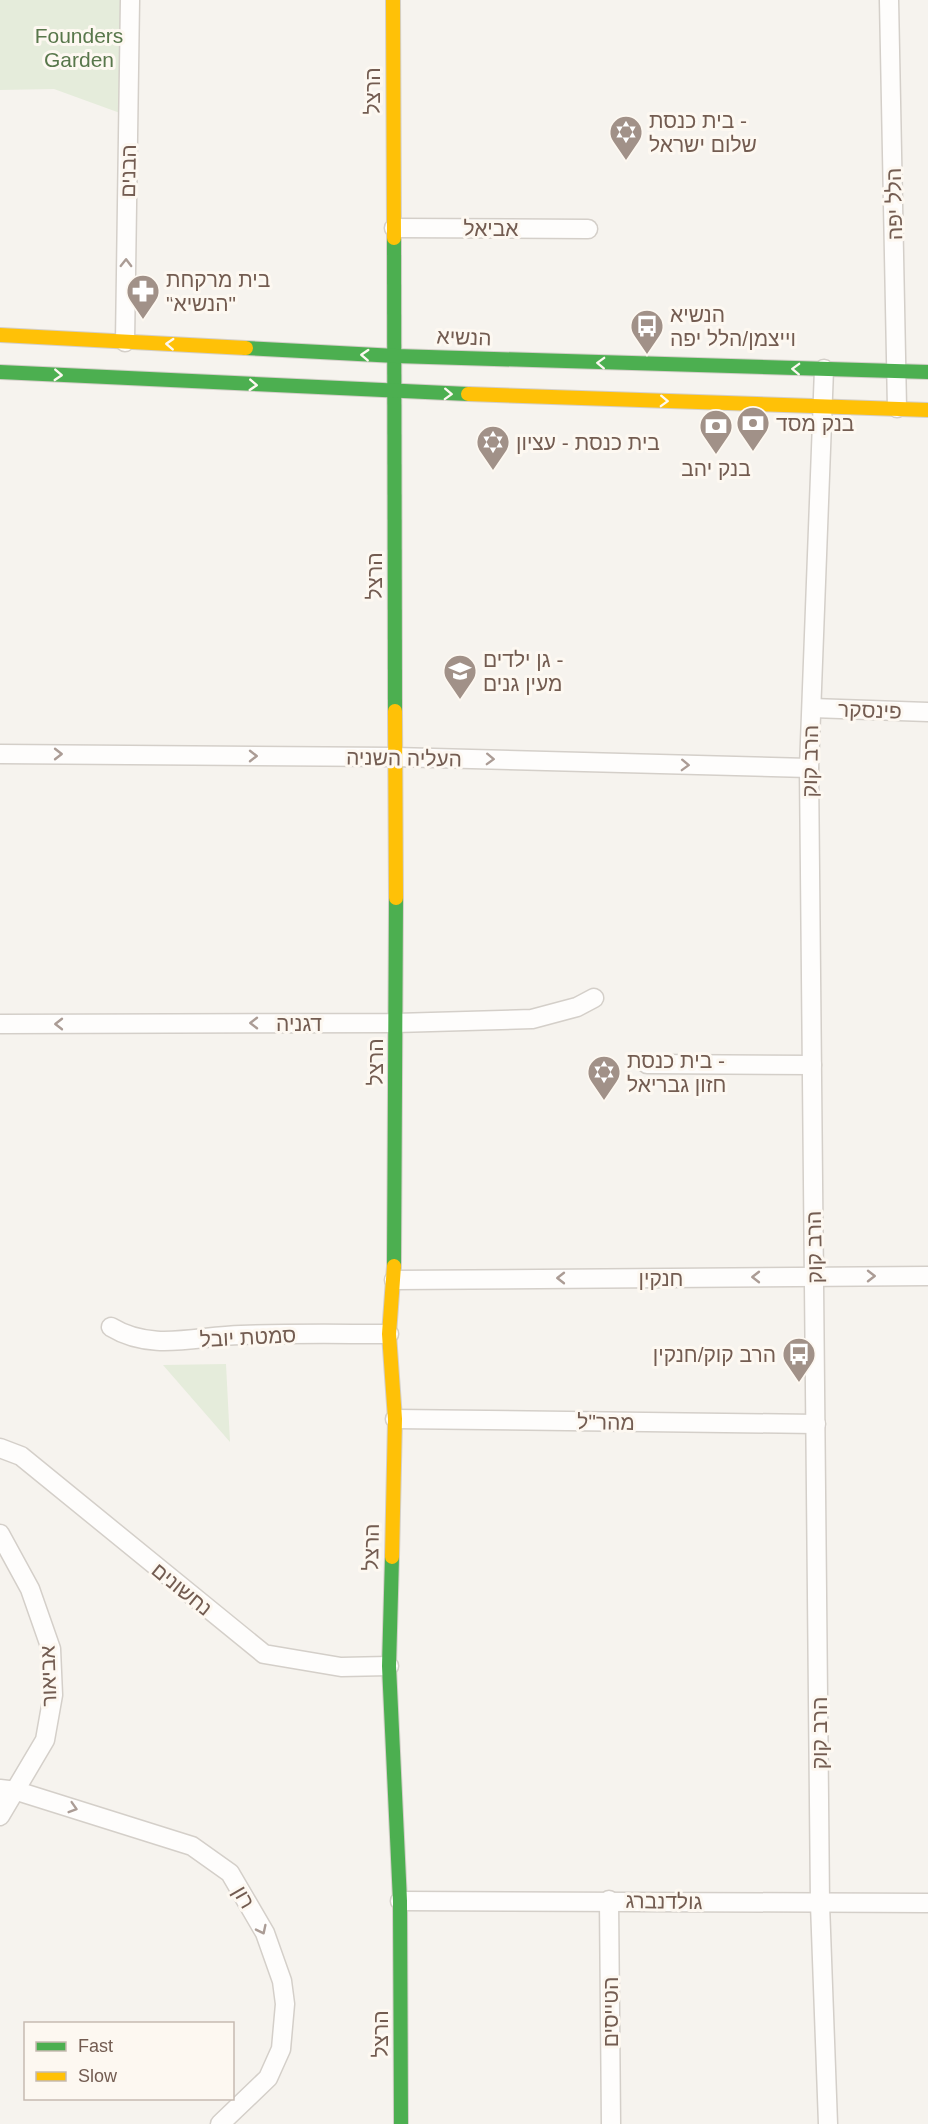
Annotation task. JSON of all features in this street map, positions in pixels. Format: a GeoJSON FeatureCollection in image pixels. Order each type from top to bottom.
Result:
{"type":"FeatureCollection","features":[{"type":"Feature","properties":{"kind":"street","name":"הבנים"},"geometry":{"type":"LineString","coordinates":[[125,342],[130,0]]}},
{"type":"Feature","properties":{"kind":"street","name":"הרצל"},"geometry":{"type":"LineString","coordinates":[[393,0],[396,356],[396,1023],[394,1280],[389,1334],[395,1419],[389,1666],[400,1900],[400,2124]]}},
{"type":"Feature","properties":{"kind":"street","name":"הלל יפה"},"geometry":{"type":"LineString","coordinates":[[889,0],[897,408]]}},
{"type":"Feature","properties":{"kind":"street","name":"אביאל"},"geometry":{"type":"LineString","coordinates":[[394,228],[588,229]]}},
{"type":"Feature","properties":{"kind":"street","name":"הנשיא"},"geometry":{"type":"LineString","coordinates":[[0,335],[396,356],[928,372]]}},
{"type":"Feature","properties":{"kind":"street","name":"הרב קוק"},"geometry":{"type":"LineString","coordinates":[[824,369],[809,768],[820,1904],[828,2124]]}},
{"type":"Feature","properties":{"kind":"street"},"geometry":{"type":"LineString","coordinates":[[0,372],[396,392],[928,410]]}},
{"type":"Feature","properties":{"kind":"street","name":"פינסקר"},"geometry":{"type":"LineString","coordinates":[[812,708],[928,712]]}},
{"type":"Feature","properties":{"kind":"street","name":"העליה השניה"},"geometry":{"type":"LineString","coordinates":[[0,754],[395,757],[809,768]]}},
{"type":"Feature","properties":{"kind":"street","name":"דגניה"},"geometry":{"type":"LineString","coordinates":[[0,1024],[396,1023],[532,1019],[577,1007],[594,998]]}},
{"type":"Feature","properties":{"kind":"street"},"geometry":{"type":"LineString","coordinates":[[646,1064],[812,1065]]}},
{"type":"Feature","properties":{"kind":"street","name":"חנקין"},"geometry":{"type":"LineString","coordinates":[[394,1280],[928,1276]]}},
{"type":"Feature","properties":{"kind":"street","name":"סמטת יובל"},"geometry":{"type":"LineString","coordinates":[[111,1327],[142,1340],[179,1342],[239,1335],[389,1334]]}},
{"type":"Feature","properties":{"kind":"street","name":"מהר\"ל"},"geometry":{"type":"LineString","coordinates":[[395,1419],[816,1424]]}},
{"type":"Feature","properties":{"kind":"street","name":"נחשונים"},"geometry":{"type":"LineString","coordinates":[[0,1448],[21,1456],[264,1654],[341,1667],[389,1666]]}},
{"type":"Feature","properties":{"kind":"street","name":"אביאור"},"geometry":{"type":"LineString","coordinates":[[0,1534],[30,1589],[51,1649],[53,1695],[45,1740],[9,1790],[0,1816]]}},
{"type":"Feature","properties":{"kind":"street","name":"רון"},"geometry":{"type":"LineString","coordinates":[[9,1790],[192,1846],[230,1873],[265,1933],[282,1981],[285,2004],[281,2049],[268,2078],[220,2124]]}},
{"type":"Feature","properties":{"kind":"street","name":"גולדנברג"},"geometry":{"type":"LineString","coordinates":[[400,1900],[928,1903]]}},
{"type":"Feature","properties":{"kind":"street","name":"הטייסים"},"geometry":{"type":"LineString","coordinates":[[609,1900],[611,2124]]}},
{"type":"Feature","properties":{"kind":"green space","name":"Founders Garden"},"geometry":{"type":"Polygon","coordinates":[[[0,0],[129,0],[131,117],[54,89],[0,90],[0,0]]]}},
{"type":"Feature","properties":{"kind":"green space"},"geometry":{"type":"Polygon","coordinates":[[[226,1364],[230,1442],[163,1365],[226,1364]]]}},
{"type":"Feature","properties":{"kind":"traffic: fast"},"geometry":{"type":"LineString","coordinates":[[394,238],[395,711]]}},
{"type":"Feature","properties":{"kind":"traffic: fast"},"geometry":{"type":"LineString","coordinates":[[246,348],[396,356],[928,372]]}},
{"type":"Feature","properties":{"kind":"traffic: fast"},"geometry":{"type":"LineString","coordinates":[[0,372],[468,394]]}},
{"type":"Feature","properties":{"kind":"traffic: fast"},"geometry":{"type":"LineString","coordinates":[[394,1266],[396,898]]}},
{"type":"Feature","properties":{"kind":"traffic: fast"},"geometry":{"type":"LineString","coordinates":[[392,1557],[389,1666],[400,1901],[401,2124]]}},
{"type":"Feature","properties":{"kind":"traffic: slow"},"geometry":{"type":"LineString","coordinates":[[393,0],[394,238]]}},
{"type":"Feature","properties":{"kind":"traffic: slow"},"geometry":{"type":"LineString","coordinates":[[0,335],[246,348]]}},
{"type":"Feature","properties":{"kind":"traffic: slow"},"geometry":{"type":"LineString","coordinates":[[468,394],[928,410]]}},
{"type":"Feature","properties":{"kind":"traffic: slow"},"geometry":{"type":"LineString","coordinates":[[395,711],[396,898]]}},
{"type":"Feature","properties":{"kind":"traffic: slow"},"geometry":{"type":"LineString","coordinates":[[392,1557],[395,1419],[389,1334],[394,1266]]}},
{"type":"Feature","properties":{"kind":"place","name":"בית כנסת - שלום ישראל"},"geometry":{"type":"Point","coordinates":[626,161]}},
{"type":"Feature","properties":{"kind":"place","name":"בית מרקחת \"הנשיא\""},"geometry":{"type":"Point","coordinates":[143,320]}},
{"type":"Feature","properties":{"kind":"place","name":"הנשיא וייצמן/הלל יפה"},"geometry":{"type":"Point","coordinates":[647,355]}},
{"type":"Feature","properties":{"kind":"place","name":"בנק מסד"},"geometry":{"type":"Point","coordinates":[753,452]}},
{"type":"Feature","properties":{"kind":"place","name":"בנק יהב"},"geometry":{"type":"Point","coordinates":[716,455]}},
{"type":"Feature","properties":{"kind":"place","name":"בית כנסת - עציון"},"geometry":{"type":"Point","coordinates":[493,471]}},
{"type":"Feature","properties":{"kind":"place","name":"גן ילדים - מעין גנים"},"geometry":{"type":"Point","coordinates":[460,700]}},
{"type":"Feature","properties":{"kind":"place","name":"בית כנסת - חזון גבריאל"},"geometry":{"type":"Point","coordinates":[604,1101]}},
{"type":"Feature","properties":{"kind":"place","name":"הרב קוק/חנקין"},"geometry":{"type":"Point","coordinates":[799,1383]}}]}
